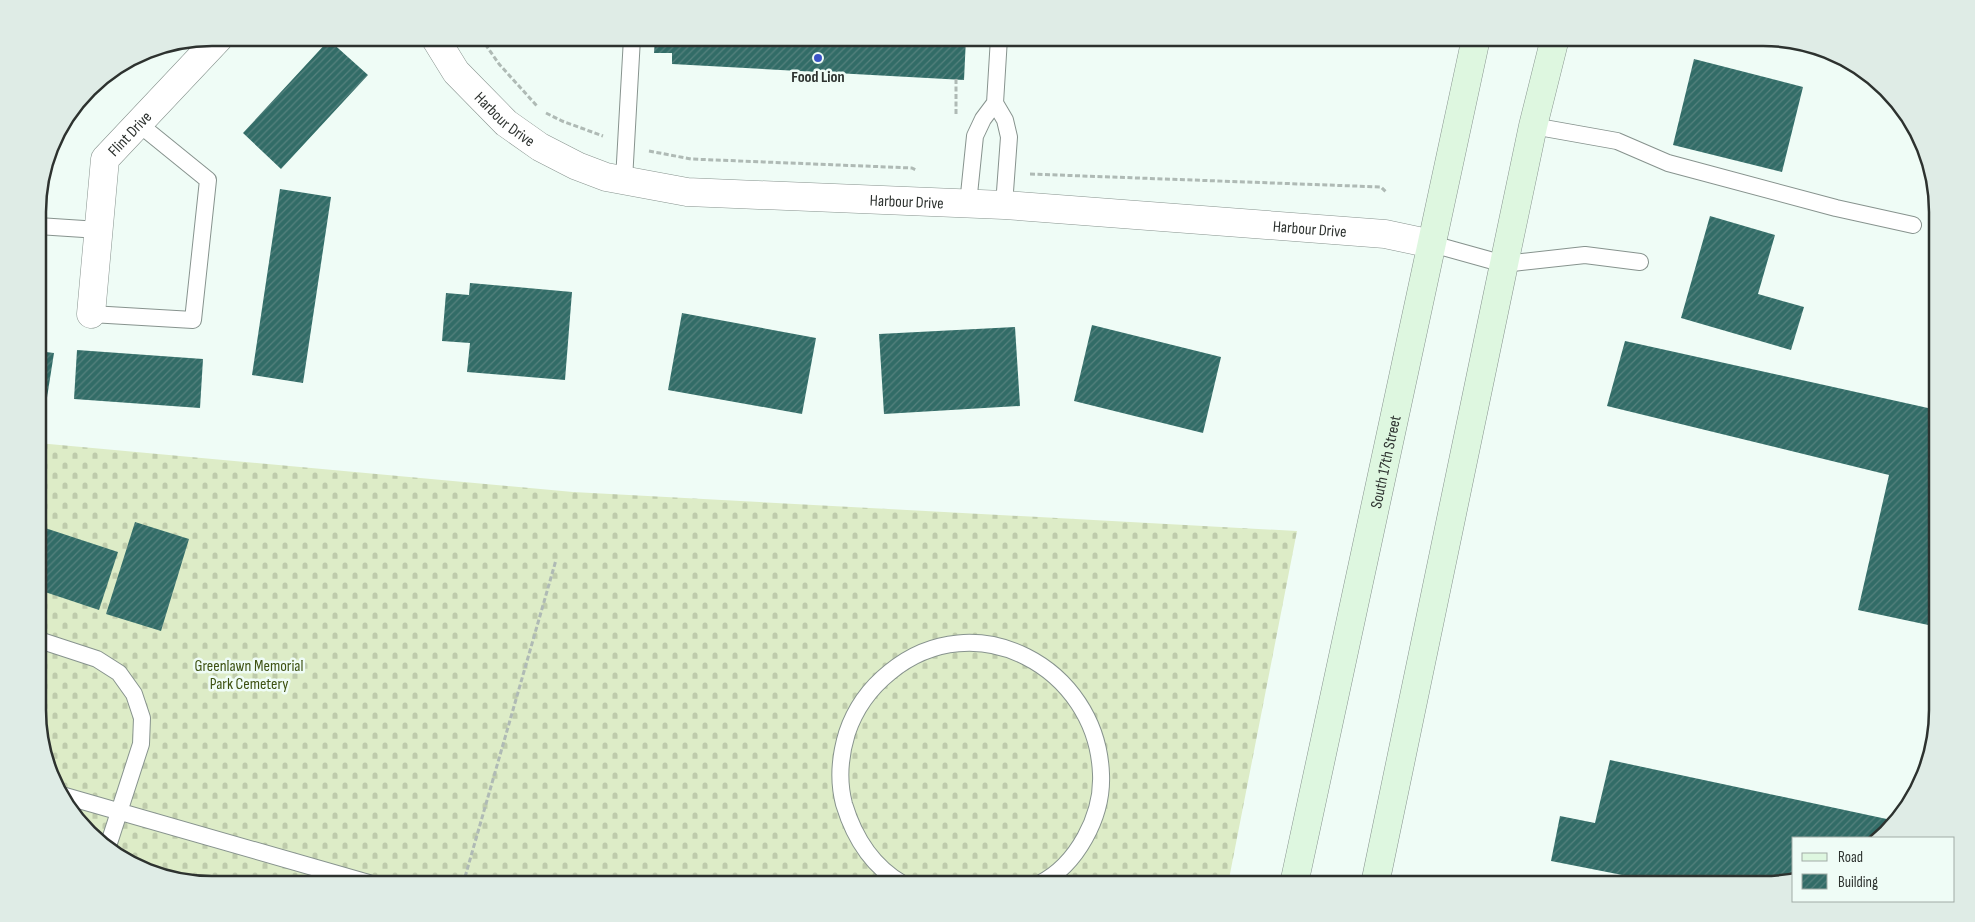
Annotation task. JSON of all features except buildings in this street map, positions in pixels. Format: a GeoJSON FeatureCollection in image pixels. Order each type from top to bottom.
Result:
{"type":"FeatureCollection","features":[{"type":"Feature","properties":{"kind":"main road","name":"South 17th Street"},"geometry":{"type":"LineString","coordinates":[[1296,875],[1474,46]]}},
{"type":"Feature","properties":{"kind":"main road"},"geometry":{"type":"LineString","coordinates":[[1377,875],[1533,126],[1553,46]]}},
{"type":"Feature","properties":{"kind":"street","name":"Flint Drive"},"geometry":{"type":"LineString","coordinates":[[91,314],[105,159],[211,47]]}},
{"type":"Feature","properties":{"kind":"street","name":"Harbour Drive"},"geometry":{"type":"LineString","coordinates":[[440,47],[456,72],[506,123],[540,147],[577,166],[606,177],[687,192],[1004,205],[1385,234],[1432,244]]}},
{"type":"Feature","properties":{"kind":"lane"},"geometry":{"type":"LineString","coordinates":[[968,204],[976,136],[982,119],[995,103],[998,46]]}},
{"type":"Feature","properties":{"kind":"lane"},"geometry":{"type":"LineString","coordinates":[[624,180],[632,47]]}},
{"type":"Feature","properties":{"kind":"lane"},"geometry":{"type":"LineString","coordinates":[[995,103],[1006,120],[1009,137],[1004,205]]}},
{"type":"Feature","properties":{"kind":"lane"},"geometry":{"type":"LineString","coordinates":[[91,314],[193,320],[208,180],[138,124]]}},
{"type":"Feature","properties":{"kind":"lane"},"geometry":{"type":"LineString","coordinates":[[1533,126],[1617,141],[1668,163],[1836,208],[1912,225]]}},
{"type":"Feature","properties":{"kind":"lane"},"geometry":{"type":"LineString","coordinates":[[47,227],[99,230]]}},
{"type":"Feature","properties":{"kind":"lane"},"geometry":{"type":"LineString","coordinates":[[1432,244],[1504,264],[1585,255],[1640,262]]}},
{"type":"Feature","properties":{"kind":"lane"},"geometry":{"type":"LineString","coordinates":[[46,642],[97,659],[119,673],[134,694],[142,718],[141,744],[110,840]]}},
{"type":"Feature","properties":{"kind":"lane"},"geometry":{"type":"LineString","coordinates":[[892,876],[878,865],[862,845],[850,822],[843,798],[840,772],[843,747],[850,723],[863,700],[879,681],[899,664],[922,653],[946,646],[972,644],[997,647],[1021,654],[1044,666],[1064,683],[1080,703],[1091,725],[1099,750],[1100,792],[1091,825],[1078,847],[1062,867],[1051,875]]}},
{"type":"Feature","properties":{"kind":"lane"},"geometry":{"type":"LineString","coordinates":[[71,798],[344,876]]}},
{"type":"Feature","properties":{"kind":"path"},"geometry":{"type":"LineString","coordinates":[[487,47],[499,64],[540,109],[562,121],[626,146],[691,159],[912,168],[920,172]]}},
{"type":"Feature","properties":{"kind":"path"},"geometry":{"type":"LineString","coordinates":[[1006,173],[1382,187],[1387,193]]}},
{"type":"Feature","properties":{"kind":"path"},"geometry":{"type":"LineString","coordinates":[[465,876],[556,560]]}},
{"type":"Feature","properties":{"kind":"green space","name":"Greenlawn Memorial Park Cemetery"},"geometry":{"type":"Polygon","coordinates":[[[47,444],[573,492],[1297,531],[1230,875],[212,876],[180,873],[159,867],[129,854],[95,827],[68,793],[52,753],[48,732],[46,710],[47,444]]]}},
{"type":"Feature","properties":{"kind":"place","name":"Food Lion"},"geometry":{"type":"Point","coordinates":[818,58]}}]}
